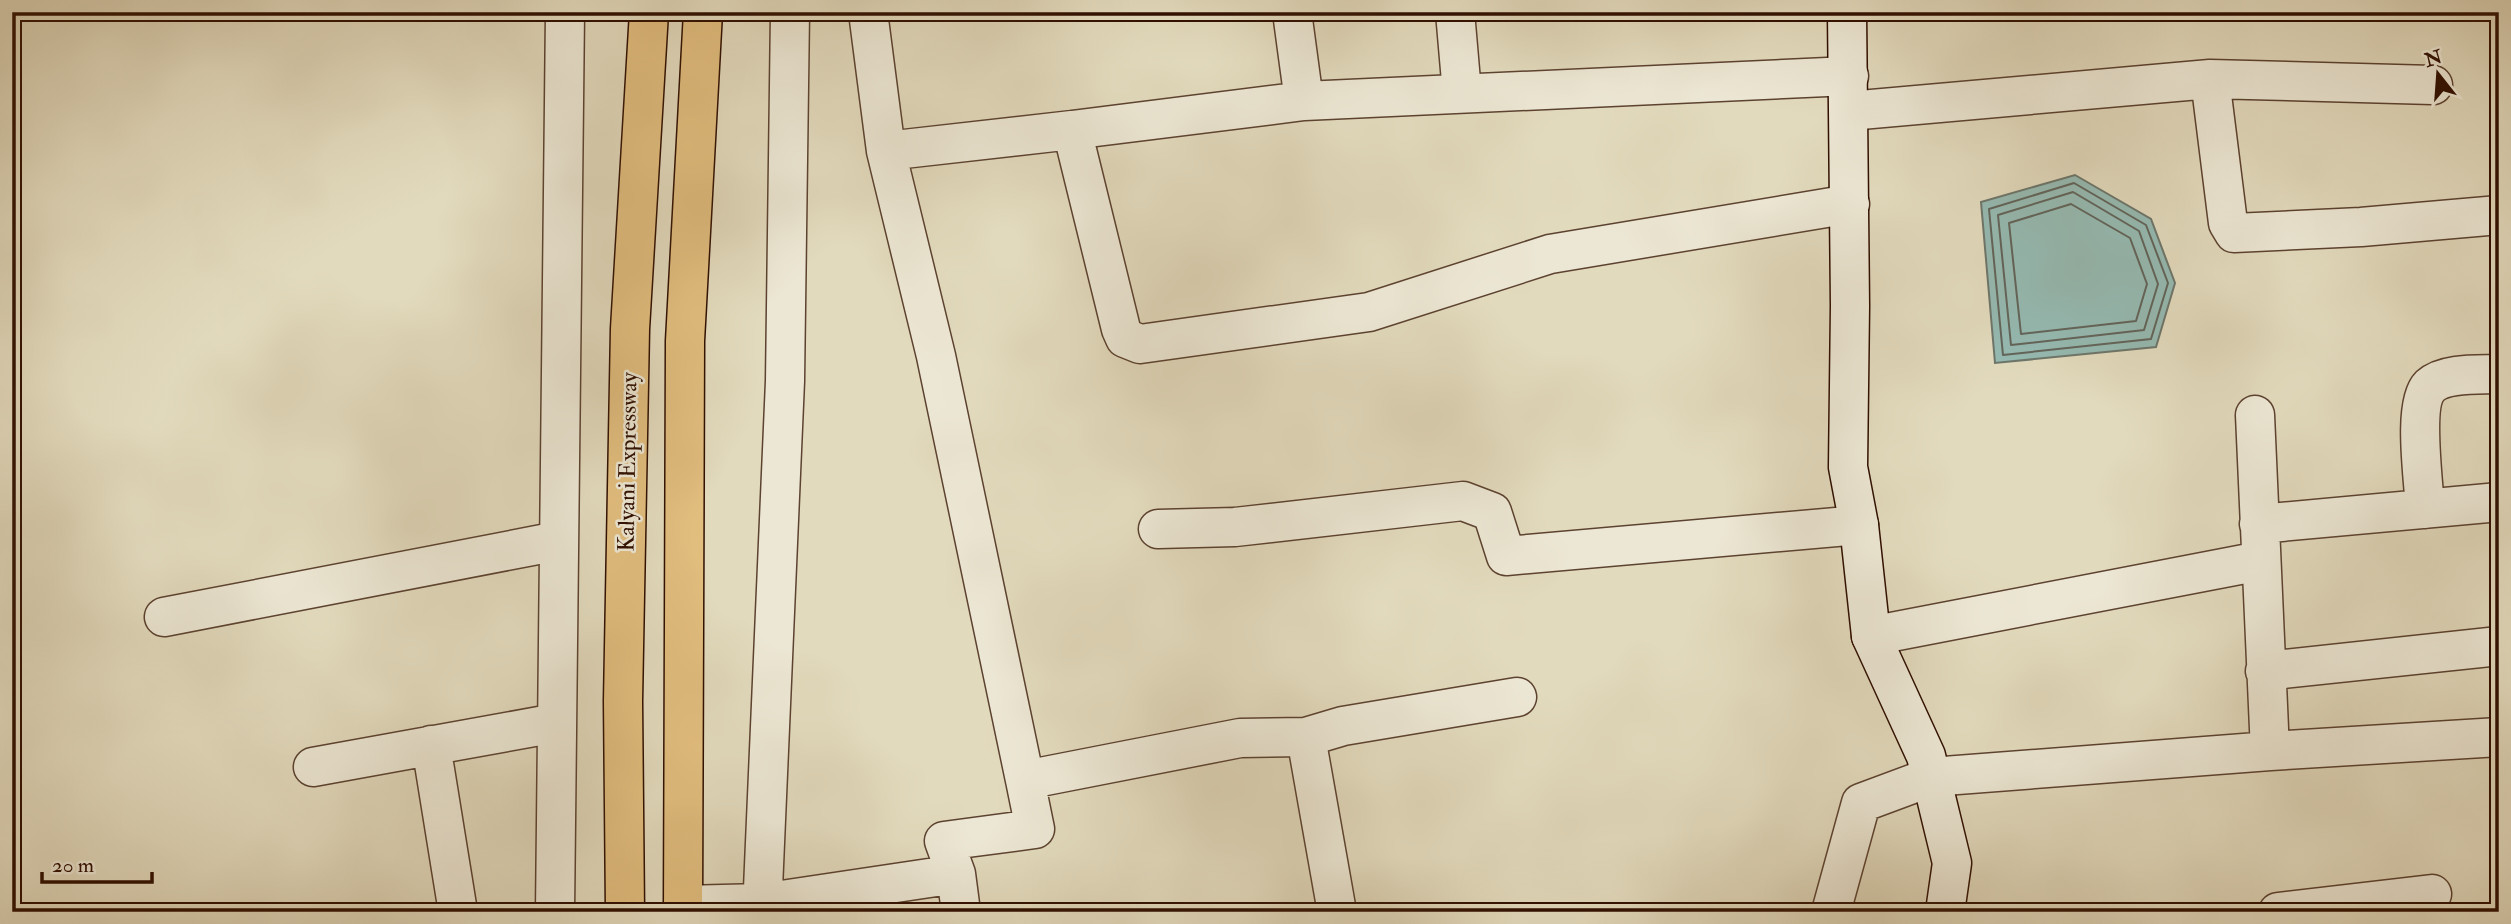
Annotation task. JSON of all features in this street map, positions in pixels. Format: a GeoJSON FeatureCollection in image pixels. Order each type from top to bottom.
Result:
{"type":"FeatureCollection","features":[{"type":"Feature","properties":{"kind":"highway","name":"Kalyani Expressway"},"geometry":{"type":"LineString","coordinates":[[625,912],[624,701],[630,329],[649,12]]}},
{"type":"Feature","properties":{"kind":"highway"},"geometry":{"type":"LineString","coordinates":[[683,908],[685,341],[703,12]]}},
{"type":"Feature","properties":{"kind":"street"},"geometry":{"type":"LineString","coordinates":[[555,912],[565,12]]}},
{"type":"Feature","properties":{"kind":"street"},"geometry":{"type":"LineString","coordinates":[[762,908],[785,380],[790,12]]}},
{"type":"Feature","properties":{"kind":"street"},"geometry":{"type":"LineString","coordinates":[[869,12],[886,151],[936,356],[1035,829],[944,841],[956,874],[961,912]]}},
{"type":"Feature","properties":{"kind":"street"},"geometry":{"type":"LineString","coordinates":[[1292,12],[1304,101]]}},
{"type":"Feature","properties":{"kind":"street"},"geometry":{"type":"LineString","coordinates":[[1455,12],[1462,93]]}},
{"type":"Feature","properties":{"kind":"street"},"geometry":{"type":"LineString","coordinates":[[1847,12],[1850,204],[1848,467],[1871,636],[1926,756],[1952,863],[1945,912]]}},
{"type":"Feature","properties":{"kind":"street"},"geometry":{"type":"LineString","coordinates":[[886,151],[1304,101],[1462,93],[1849,93],[2210,79],[2433,85]]}},
{"type":"Feature","properties":{"kind":"street"},"geometry":{"type":"LineString","coordinates":[[2210,79],[2228,223],[2234,233],[2361,227],[2499,215]]}},
{"type":"Feature","properties":{"kind":"street"},"geometry":{"type":"LineString","coordinates":[[1072,130],[1121,329],[1125,338],[1140,344],[1370,312],[1550,254],[1850,204]]}},
{"type":"Feature","properties":{"kind":"street"},"geometry":{"type":"LineString","coordinates":[[2425,509],[2422,400],[2431,386],[2447,379],[2499,373]]}},
{"type":"Feature","properties":{"kind":"street"},"geometry":{"type":"LineString","coordinates":[[2255,415],[2270,751]]}},
{"type":"Feature","properties":{"kind":"street"},"geometry":{"type":"LineString","coordinates":[[1158,529],[1235,527],[1463,501],[1492,512],[1506,556],[1858,526]]}},
{"type":"Feature","properties":{"kind":"street"},"geometry":{"type":"LineString","coordinates":[[2259,524],[2499,502]]}},
{"type":"Feature","properties":{"kind":"street"},"geometry":{"type":"LineString","coordinates":[[164,617],[558,541]]}},
{"type":"Feature","properties":{"kind":"street"},"geometry":{"type":"LineString","coordinates":[[1871,636],[2260,561]]}},
{"type":"Feature","properties":{"kind":"street"},"geometry":{"type":"LineString","coordinates":[[2265,671],[2499,646]]}},
{"type":"Feature","properties":{"kind":"street"},"geometry":{"type":"LineString","coordinates":[[1025,780],[1240,738],[1306,737],[1343,726],[1517,697]]}},
{"type":"Feature","properties":{"kind":"street"},"geometry":{"type":"LineString","coordinates":[[313,767],[556,723]]}},
{"type":"Feature","properties":{"kind":"street"},"geometry":{"type":"LineString","coordinates":[[1306,737],[1337,912]]}},
{"type":"Feature","properties":{"kind":"street"},"geometry":{"type":"LineString","coordinates":[[1831,912],[1861,803],[1931,777],[2270,751],[2499,737]]}},
{"type":"Feature","properties":{"kind":"street"},"geometry":{"type":"LineString","coordinates":[[431,746],[458,912]]}},
{"type":"Feature","properties":{"kind":"street"},"geometry":{"type":"LineString","coordinates":[[683,908],[762,908],[956,874]]}},
{"type":"Feature","properties":{"kind":"street"},"geometry":{"type":"LineString","coordinates":[[2278,912],[2432,894]]}},
{"type":"Feature","properties":{"kind":"water"},"geometry":{"type":"Polygon","coordinates":[[[2075,175],[2151,219],[2175,283],[2156,347],[1995,363],[1981,202],[2075,175]]]}}]}
